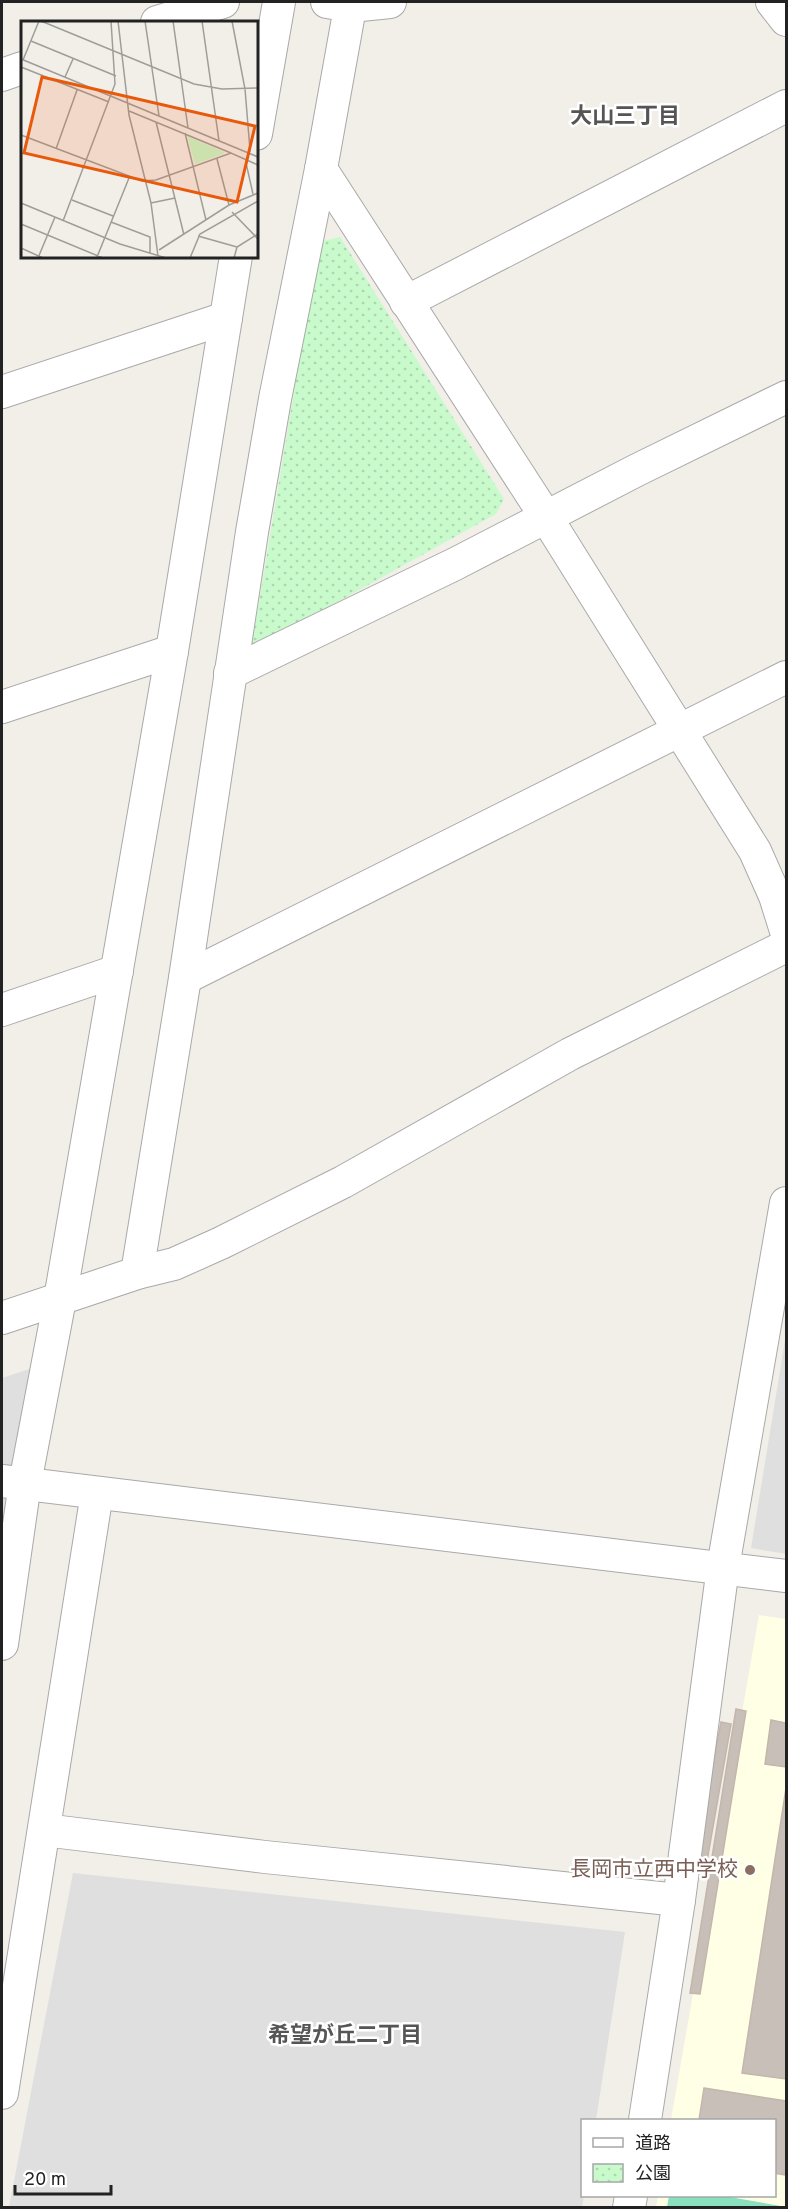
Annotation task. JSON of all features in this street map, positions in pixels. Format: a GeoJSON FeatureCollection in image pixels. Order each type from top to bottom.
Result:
{"type":"FeatureCollection","features":[{"type":"Feature","properties":{"kind":"street"},"geometry":{"type":"LineString","coordinates":[[160,21],[223,2]]}},
{"type":"Feature","properties":{"kind":"street"},"geometry":{"type":"LineString","coordinates":[[258,123],[279,2]]}},
{"type":"Feature","properties":{"kind":"street"},"geometry":{"type":"LineString","coordinates":[[137,1274],[275,399],[321,169],[343,3],[390,2]]}},
{"type":"Feature","properties":{"kind":"street"},"geometry":{"type":"LineString","coordinates":[[772,2],[786,20]]}},
{"type":"Feature","properties":{"kind":"street"},"geometry":{"type":"LineString","coordinates":[[2,75],[21,68]]}},
{"type":"Feature","properties":{"kind":"street"},"geometry":{"type":"LineString","coordinates":[[406,302],[786,106]]}},
{"type":"Feature","properties":{"kind":"street"},"geometry":{"type":"LineString","coordinates":[[321,169],[681,729],[755,851],[775,896],[786,932]]}},
{"type":"Feature","properties":{"kind":"street"},"geometry":{"type":"LineString","coordinates":[[2,1644],[13,1482],[60,1299],[172,651],[236,258]]}},
{"type":"Feature","properties":{"kind":"street"},"geometry":{"type":"LineString","coordinates":[[2,392],[226,318]]}},
{"type":"Feature","properties":{"kind":"street"},"geometry":{"type":"LineString","coordinates":[[230,673],[455,564],[637,470],[786,397]]}},
{"type":"Feature","properties":{"kind":"street"},"geometry":{"type":"LineString","coordinates":[[2,707],[172,651]]}},
{"type":"Feature","properties":{"kind":"street"},"geometry":{"type":"LineString","coordinates":[[185,978],[786,677]]}},
{"type":"Feature","properties":{"kind":"street"},"geometry":{"type":"LineString","coordinates":[[2,1318],[174,1264],[333,1187],[570,1054],[786,946]]}},
{"type":"Feature","properties":{"kind":"street"},"geometry":{"type":"LineString","coordinates":[[2,1010],[117,971]]}},
{"type":"Feature","properties":{"kind":"street"},"geometry":{"type":"LineString","coordinates":[[645,2119],[680,1900],[723,1567],[786,1203]]}},
{"type":"Feature","properties":{"kind":"street"},"geometry":{"type":"LineString","coordinates":[[13,1482],[786,1576]]}},
{"type":"Feature","properties":{"kind":"street"},"geometry":{"type":"LineString","coordinates":[[2,2093],[97,1493]]}},
{"type":"Feature","properties":{"kind":"street"},"geometry":{"type":"LineString","coordinates":[[44,1830],[265,1857],[680,1900]]}},
{"type":"Feature","properties":{"kind":"shaded area"},"geometry":{"type":"Polygon","coordinates":[[[786,1334],[786,1554],[751,1548],[786,1334]]]}},
{"type":"Feature","properties":{"kind":"shaded area"},"geometry":{"type":"Polygon","coordinates":[[[39,1366],[2,1594],[2,1378],[39,1366]]]}},
{"type":"Feature","properties":{"kind":"shaded area","name":"長岡市立西中学校"},"geometry":{"type":"Polygon","coordinates":[[[759,1615],[786,1619],[786,2207],[656,2208],[658,2197],[776,2197],[776,2119],[671,2119],[759,1615]]]}},
{"type":"Feature","properties":{"kind":"shaded area"},"geometry":{"type":"Polygon","coordinates":[[[73,1873],[625,1932],[596,2119],[581,2119],[581,2197],[584,2197],[582,2207],[9,2207],[73,1873]]]}},
{"type":"Feature","properties":{"kind":"green space"},"geometry":{"type":"Polygon","coordinates":[[[340,237],[504,499],[496,514],[251,650],[319,242],[340,237]]]}},
{"type":"Feature","properties":{"kind":"green space"},"geometry":{"type":"Polygon","coordinates":[[[669,2197],[730,2197],[786,2207],[667,2207],[669,2197]]]}},
{"type":"Feature","properties":{"kind":"building"},"geometry":{"type":"Polygon","coordinates":[[[736,1709],[746,1711],[700,1994],[690,1993],[736,1709]]]}},
{"type":"Feature","properties":{"kind":"building"},"geometry":{"type":"Polygon","coordinates":[[[771,1720],[786,1723],[786,1767],[765,1764],[771,1720]]]}},
{"type":"Feature","properties":{"kind":"building"},"geometry":{"type":"Polygon","coordinates":[[[721,1722],[731,1724],[706,1867],[695,1865],[721,1722]]]}},
{"type":"Feature","properties":{"kind":"building"},"geometry":{"type":"Polygon","coordinates":[[[786,1788],[786,2079],[742,2073],[786,1788]]]}},
{"type":"Feature","properties":{"kind":"building"},"geometry":{"type":"Polygon","coordinates":[[[704,2088],[786,2101],[786,2175],[776,2173],[776,2119],[699,2119],[704,2088]]]}},
{"type":"Feature","properties":{"kind":"place","name":"長岡市立西中学校"},"geometry":{"type":"Point","coordinates":[750,1870]}},
{"type":"Feature","properties":{"kind":"district","name":"大山三丁目"},"geometry":{"type":"Point","coordinates":[625,117]}},
{"type":"Feature","properties":{"kind":"district","name":"希望が丘二丁目"},"geometry":{"type":"Point","coordinates":[345,2036]}}]}
